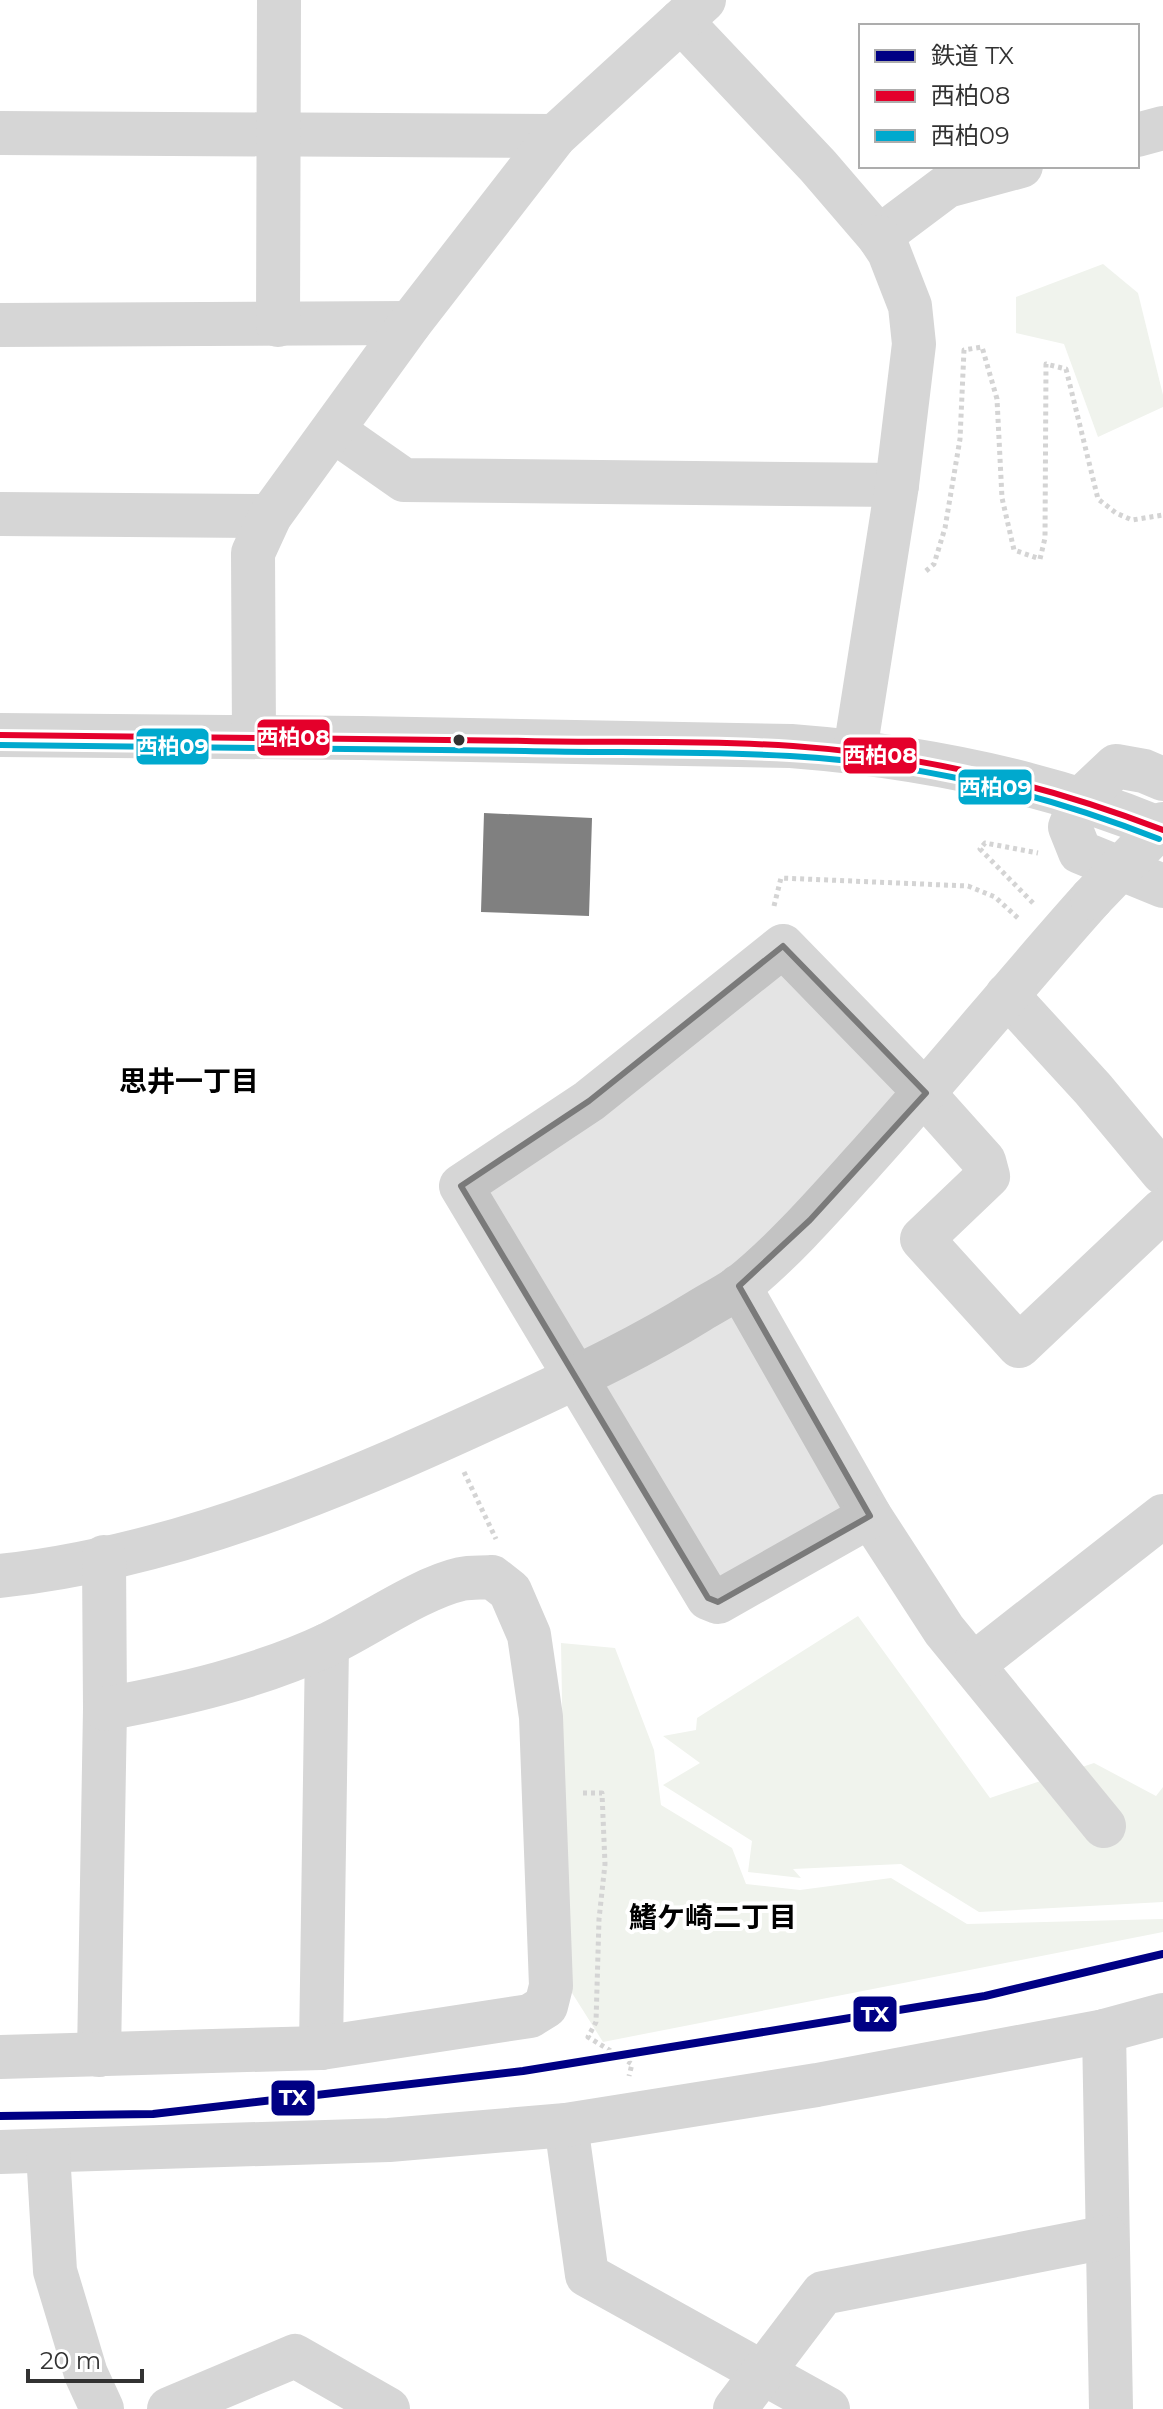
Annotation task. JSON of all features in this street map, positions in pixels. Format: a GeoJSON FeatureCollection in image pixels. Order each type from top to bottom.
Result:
{"type":"FeatureCollection","features":[{"type":"Feature","properties":{"kind":"street"},"geometry":{"type":"LineString","coordinates":[[278,325],[279,0]]}},
{"type":"Feature","properties":{"kind":"street"},"geometry":{"type":"LineString","coordinates":[[254,737],[253,553],[270,516],[410,323],[555,136],[693,10],[879,237],[889,252],[910,306],[914,344],[897,485],[855,751]]}},
{"type":"Feature","properties":{"kind":"street"},"geometry":{"type":"LineString","coordinates":[[1139,134],[1163,128]]}},
{"type":"Feature","properties":{"kind":"street"},"geometry":{"type":"LineString","coordinates":[[0,133],[555,136]]}},
{"type":"Feature","properties":{"kind":"street"},"geometry":{"type":"LineString","coordinates":[[879,237],[947,186],[1014,168]]}},
{"type":"Feature","properties":{"kind":"street"},"geometry":{"type":"LineString","coordinates":[[0,325],[410,323]]}},
{"type":"Feature","properties":{"kind":"street"},"geometry":{"type":"LineString","coordinates":[[334,431],[404,480],[897,485]]}},
{"type":"Feature","properties":{"kind":"street"},"geometry":{"type":"LineString","coordinates":[[0,514],[270,516]]}},
{"type":"Feature","properties":{"kind":"street"},"geometry":{"type":"LineString","coordinates":[[0,735],[791,746],[855,751],[990,774],[1098,804],[1163,830]]}},
{"type":"Feature","properties":{"kind":"street"},"geometry":{"type":"LineString","coordinates":[[1163,779],[1144,771],[1116,766],[1098,804],[1070,827],[1080,852],[1163,886]]}},
{"type":"Feature","properties":{"kind":"street"},"geometry":{"type":"LineString","coordinates":[[0,1576],[49,1570],[193,1538],[290,1503],[448,1437],[576,1377],[656,1337],[739,1286],[810,1220],[925,1094],[1055,939],[1163,824]]}},
{"type":"Feature","properties":{"kind":"street"},"geometry":{"type":"LineString","coordinates":[[870,1516],[718,1602],[708,1598],[461,1186],[589,1101],[783,946],[925,1094],[984,1161],[988,1176],[922,1239],[1019,1346],[1163,1210]]}},
{"type":"Feature","properties":{"kind":"street"},"geometry":{"type":"LineString","coordinates":[[1007,995],[1093,1089],[1163,1173]]}},
{"type":"Feature","properties":{"kind":"street"},"geometry":{"type":"LineString","coordinates":[[739,1286],[870,1516],[944,1630],[1104,1826]]}},
{"type":"Feature","properties":{"kind":"street"},"geometry":{"type":"LineString","coordinates":[[974,1664],[1163,1516]]}},
{"type":"Feature","properties":{"kind":"street"},"geometry":{"type":"LineString","coordinates":[[99,2055],[105,1709],[104,1557]]}},
{"type":"Feature","properties":{"kind":"street"},"geometry":{"type":"LineString","coordinates":[[0,2057],[321,2048],[530,2016],[546,2006],[551,1986],[541,1717],[529,1635],[510,1591],[492,1577],[461,1579],[418,1597],[327,1645],[253,1672],[172,1697],[105,1709]]}},
{"type":"Feature","properties":{"kind":"street"},"geometry":{"type":"LineString","coordinates":[[321,2048],[327,1645]]}},
{"type":"Feature","properties":{"kind":"street"},"geometry":{"type":"LineString","coordinates":[[0,2152],[389,2140],[566,2125],[817,2085],[1104,2031],[1163,2015]]}},
{"type":"Feature","properties":{"kind":"street"},"geometry":{"type":"LineString","coordinates":[[1104,2031],[1111,2409]]}},
{"type":"Feature","properties":{"kind":"street"},"geometry":{"type":"LineString","coordinates":[[566,2125],[587,2275],[828,2409]]}},
{"type":"Feature","properties":{"kind":"street"},"geometry":{"type":"LineString","coordinates":[[48,2152],[55,2271],[86,2374],[102,2409]]}},
{"type":"Feature","properties":{"kind":"street"},"geometry":{"type":"LineString","coordinates":[[735,2409],[823,2293],[1107,2237]]}},
{"type":"Feature","properties":{"kind":"street"},"geometry":{"type":"LineString","coordinates":[[169,2409],[295,2356],[388,2409]]}},
{"type":"Feature","properties":{"kind":"path"},"geometry":{"type":"LineString","coordinates":[[883,571],[921,575],[934,564],[945,528],[960,439],[964,350],[982,347],[997,399],[1002,498],[1014,550],[1040,559],[1045,538],[1046,364],[1066,369],[1098,499],[1116,513],[1132,520],[1163,515]]}},
{"type":"Feature","properties":{"kind":"path"},"geometry":{"type":"LineString","coordinates":[[1043,853],[985,843],[980,849],[1055,939]]}},
{"type":"Feature","properties":{"kind":"path"},"geometry":{"type":"LineString","coordinates":[[783,946],[767,934],[781,878],[968,886],[995,897],[1055,939]]}},
{"type":"Feature","properties":{"kind":"path"},"geometry":{"type":"LineString","coordinates":[[448,1437],[501,1551],[492,1577]]}},
{"type":"Feature","properties":{"kind":"path"},"geometry":{"type":"LineString","coordinates":[[602,1793],[605,1864],[599,1919],[596,2022],[588,2037],[632,2064]]}},
{"type":"Feature","properties":{"kind":"highlighted area"},"geometry":{"type":"Polygon","coordinates":[[[783,946],[926,1093],[810,1220],[739,1286],[870,1516],[718,1602],[708,1598],[461,1186],[589,1101],[783,946]]]}},
{"type":"Feature","properties":{"kind":"shaded area"},"geometry":{"type":"Polygon","coordinates":[[[1103,264],[1138,293],[1163,395],[1163,407],[1098,437],[1064,344],[1016,333],[1016,297],[1103,264]]]}},
{"type":"Feature","properties":{"kind":"shaded area"},"geometry":{"type":"Polygon","coordinates":[[[858,1616],[990,1798],[1094,1763],[1156,1796],[1163,1787],[1163,1902],[979,1912],[901,1864],[793,1869],[801,1878],[748,1872],[752,1841],[663,1785],[700,1763],[663,1736],[696,1730],[697,1718],[858,1616]]]}},
{"type":"Feature","properties":{"kind":"shaded area"},"geometry":{"type":"Polygon","coordinates":[[[561,1643],[615,1648],[654,1750],[661,1805],[732,1848],[746,1884],[800,1890],[891,1878],[967,1924],[1163,1919],[1163,1932],[603,2042],[567,1985],[561,1643]]]}},
{"type":"Feature","properties":{"kind":"building"},"geometry":{"type":"Polygon","coordinates":[[[484,813],[592,818],[589,916],[481,912],[484,813]]]}},
{"type":"Feature","properties":{"kind":"rail line","name":"TX"},"geometry":{"type":"LineString","coordinates":[[0,2116],[153,2114],[523,2071],[985,1996],[1163,1954]]}},
{"type":"Feature","properties":{"kind":"transit line","name":"西柏08"},"geometry":{"type":"LineString","coordinates":[[0,735],[693,742],[793,746],[888,756],[981,774],[1073,799],[1163,830]]}},
{"type":"Feature","properties":{"kind":"transit line","name":"西柏09"},"geometry":{"type":"LineString","coordinates":[[0,745],[757,754],[838,760],[932,773],[1024,794],[1159,839]]}},
{"type":"Feature","properties":{"kind":"district","name":"思井一丁目"},"geometry":{"type":"Point","coordinates":[189,1081]}},
{"type":"Feature","properties":{"kind":"district","name":"鰭ケ崎二丁目"},"geometry":{"type":"Point","coordinates":[713,1917]}}]}
